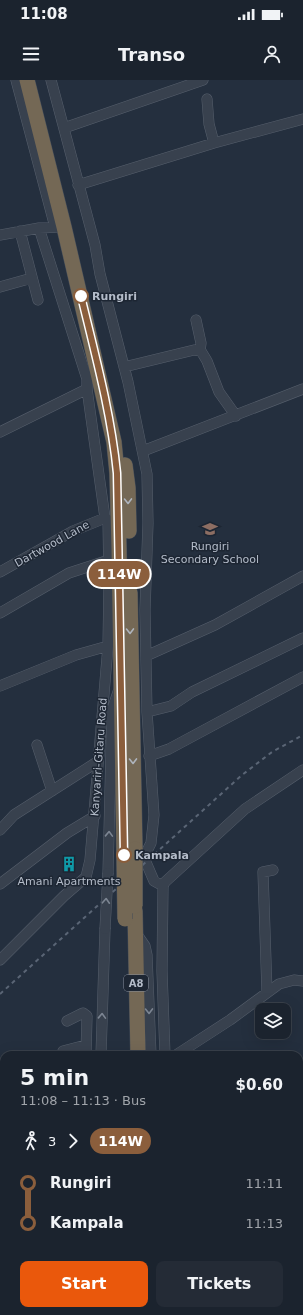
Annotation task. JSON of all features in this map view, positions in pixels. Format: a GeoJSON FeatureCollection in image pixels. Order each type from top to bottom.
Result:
{"type":"FeatureCollection","features":[{"type":"Feature","properties":{"kind":"highway","name":"A8"},"geometry":{"type":"LineString","coordinates":[[27,80],[60,227],[114,442],[117,473],[119,549],[120,688],[130,852]]}},
{"type":"Feature","properties":{"kind":"highway","name":"A8"},"geometry":{"type":"LineString","coordinates":[[37,80],[115,399],[125,458],[128,488],[130,852],[128,1051]]}},
{"type":"Feature","properties":{"kind":"highway","name":"A8"},"geometry":{"type":"LineString","coordinates":[[130,915],[136,933],[138,1051]]}},
{"type":"Feature","properties":{"kind":"street"},"geometry":{"type":"LineString","coordinates":[[0,235],[39,228],[60,227],[16,80]]}},
{"type":"Feature","properties":{"kind":"street"},"geometry":{"type":"LineString","coordinates":[[51,80],[124,367],[143,451],[146,474],[148,523],[145,610],[147,712],[154,815],[151,843],[145,855],[145,860],[154,881],[163,886]]}},
{"type":"Feature","properties":{"kind":"street"},"geometry":{"type":"LineString","coordinates":[[64,128],[203,80]]}},
{"type":"Feature","properties":{"kind":"street"},"geometry":{"type":"LineString","coordinates":[[207,99],[209,124],[214,143]]}},
{"type":"Feature","properties":{"kind":"street"},"geometry":{"type":"LineString","coordinates":[[78,185],[214,143],[303,118]]}},
{"type":"Feature","properties":{"kind":"street","name":"Kanyariri-Gitaru Road"},"geometry":{"type":"LineString","coordinates":[[0,960],[64,896],[86,877],[90,860],[95,816],[97,762],[108,646],[108,520],[106,518],[87,389],[87,379],[39,228]]}},
{"type":"Feature","properties":{"kind":"street"},"geometry":{"type":"LineString","coordinates":[[20,231],[38,300]]}},
{"type":"Feature","properties":{"kind":"street"},"geometry":{"type":"LineString","coordinates":[[0,287],[32,278]]}},
{"type":"Feature","properties":{"kind":"street"},"geometry":{"type":"LineString","coordinates":[[196,320],[201,342],[200,351],[207,361],[219,392],[236,416]]}},
{"type":"Feature","properties":{"kind":"street"},"geometry":{"type":"LineString","coordinates":[[124,367],[200,351]]}},
{"type":"Feature","properties":{"kind":"street"},"geometry":{"type":"LineString","coordinates":[[0,432],[87,389]]}},
{"type":"Feature","properties":{"kind":"street"},"geometry":{"type":"LineString","coordinates":[[143,451],[303,390]]}},
{"type":"Feature","properties":{"kind":"street","name":"Dartwood Lane"},"geometry":{"type":"LineString","coordinates":[[0,572],[73,531],[106,518]]}},
{"type":"Feature","properties":{"kind":"street"},"geometry":{"type":"LineString","coordinates":[[0,613],[69,573],[109,560]]}},
{"type":"Feature","properties":{"kind":"street"},"geometry":{"type":"LineString","coordinates":[[146,656],[215,625],[303,576]]}},
{"type":"Feature","properties":{"kind":"street"},"geometry":{"type":"LineString","coordinates":[[147,712],[171,706],[192,692],[303,638]]}},
{"type":"Feature","properties":{"kind":"street"},"geometry":{"type":"LineString","coordinates":[[0,686],[76,655],[108,646]]}},
{"type":"Feature","properties":{"kind":"street"},"geometry":{"type":"LineString","coordinates":[[149,756],[170,749],[303,677]]}},
{"type":"Feature","properties":{"kind":"street"},"geometry":{"type":"LineString","coordinates":[[104,688],[112,710]]}},
{"type":"Feature","properties":{"kind":"street"},"geometry":{"type":"LineString","coordinates":[[100,1051],[108,873],[112,710],[120,688]]}},
{"type":"Feature","properties":{"kind":"street"},"geometry":{"type":"LineString","coordinates":[[37,745],[52,791]]}},
{"type":"Feature","properties":{"kind":"street"},"geometry":{"type":"LineString","coordinates":[[0,830],[14,815],[97,762]]}},
{"type":"Feature","properties":{"kind":"street"},"geometry":{"type":"LineString","coordinates":[[165,1051],[162,971],[163,886],[168,878],[245,809],[303,770]]}},
{"type":"Feature","properties":{"kind":"street"},"geometry":{"type":"LineString","coordinates":[[0,884],[68,833],[95,816]]}},
{"type":"Feature","properties":{"kind":"street"},"geometry":{"type":"LineString","coordinates":[[267,992],[263,872],[273,870]]}},
{"type":"Feature","properties":{"kind":"street"},"geometry":{"type":"LineString","coordinates":[[136,933],[145,946],[147,955],[151,1051]]}},
{"type":"Feature","properties":{"kind":"street"},"geometry":{"type":"LineString","coordinates":[[182,1051],[230,1020],[282,982],[303,981]]}},
{"type":"Feature","properties":{"kind":"street"},"geometry":{"type":"LineString","coordinates":[[63,1051],[86,1050],[88,1021],[86,1014],[83,1013],[67,1021]]}},
{"type":"Feature","properties":{"kind":"railway"},"geometry":{"type":"LineString","coordinates":[[0,994],[242,775],[272,752],[303,735]]}},
{"type":"Feature","properties":{"kind":"bus line","name":"114W"},"geometry":{"type":"LineString","coordinates":[[81,296],[107,407],[114,442],[117,473],[124,855]]}},
{"type":"Feature","properties":{"kind":"place","name":"Rungiri"},"geometry":{"type":"Point","coordinates":[81,296]}},
{"type":"Feature","properties":{"kind":"place","name":"Rungiri Secondary School"},"geometry":{"type":"Point","coordinates":[210,529]}},
{"type":"Feature","properties":{"kind":"place","name":"Kampala"},"geometry":{"type":"Point","coordinates":[124,855]}},
{"type":"Feature","properties":{"kind":"place","name":"Amani Apartments"},"geometry":{"type":"Point","coordinates":[69,864]}}]}
